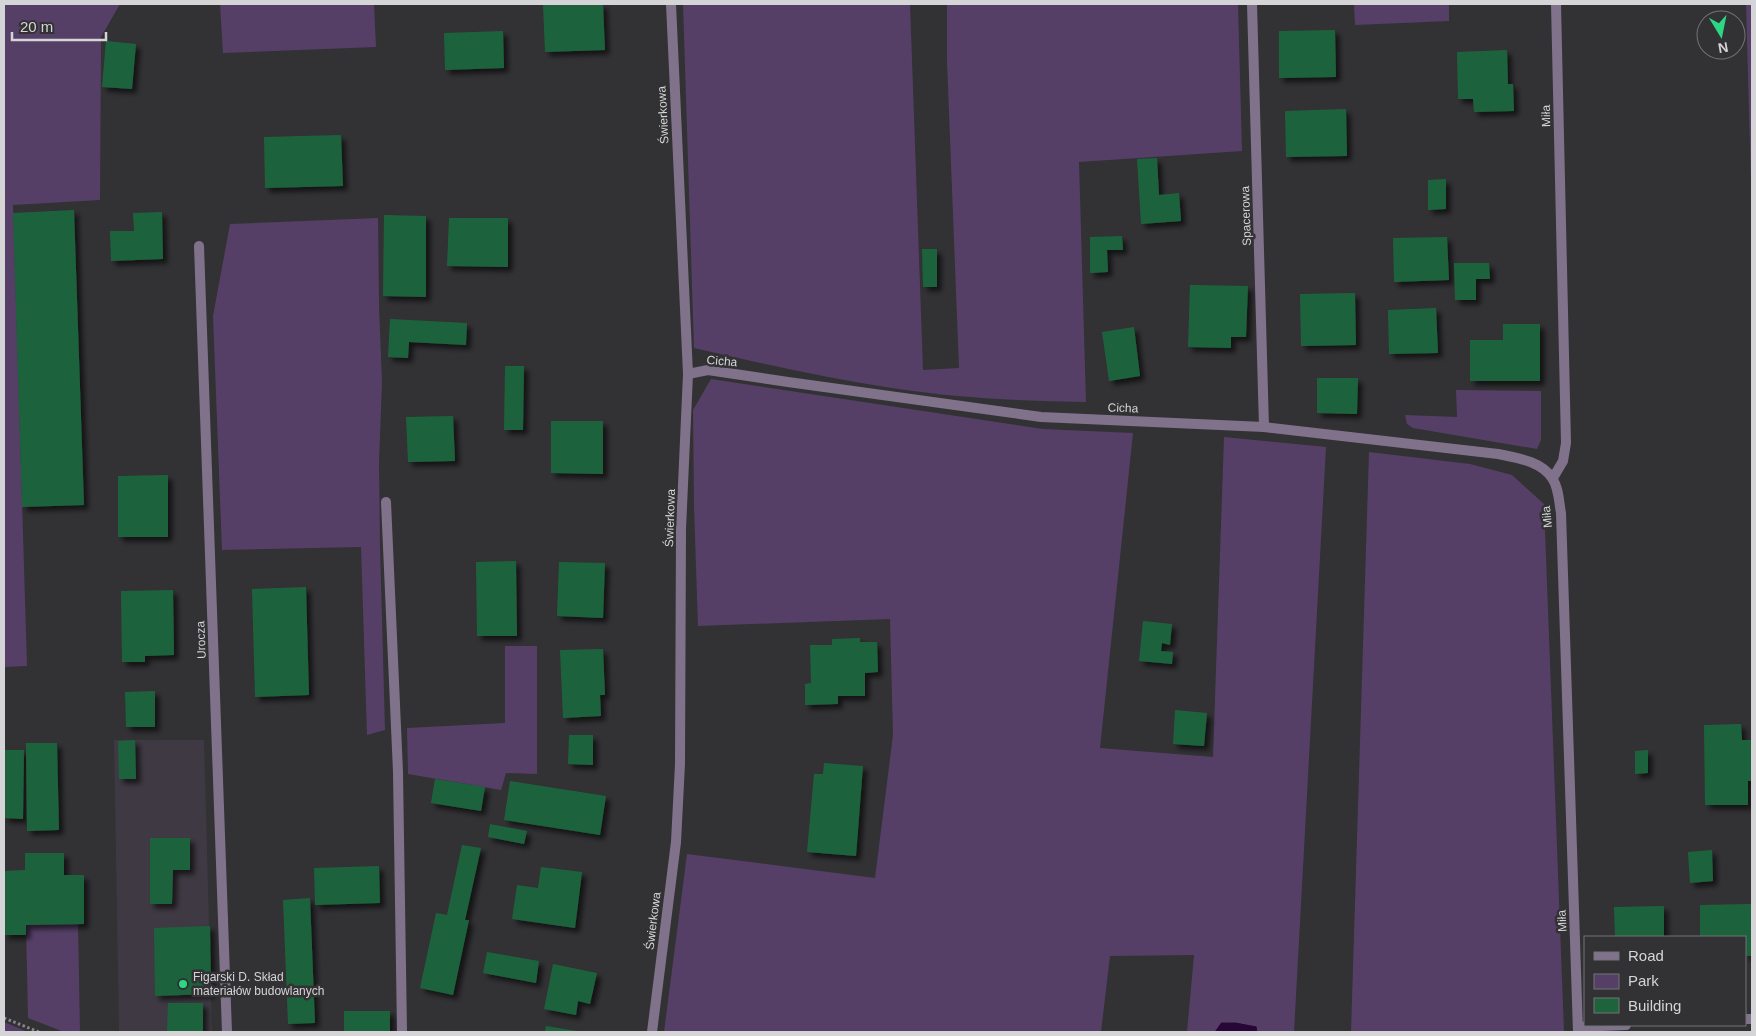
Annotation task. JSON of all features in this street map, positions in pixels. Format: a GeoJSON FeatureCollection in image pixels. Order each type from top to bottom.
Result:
{"type":"FeatureCollection","features":[{"type":"Feature","properties":{"kind":"street","name":"Świerkowa"},"geometry":{"type":"LineString","coordinates":[[652,1032],[677,822],[680,764],[681,528],[688,374],[671,4]]}},
{"type":"Feature","properties":{"kind":"street","name":"Spacerowa"},"geometry":{"type":"LineString","coordinates":[[1252,4],[1264,427]]}},
{"type":"Feature","properties":{"kind":"street","name":"Miła"},"geometry":{"type":"LineString","coordinates":[[1556,4],[1566,443],[1563,462],[1552,478],[1557,488],[1561,514],[1578,1030]]}},
{"type":"Feature","properties":{"kind":"street","name":"Urocza"},"geometry":{"type":"LineString","coordinates":[[199,246],[227,1032]]}},
{"type":"Feature","properties":{"kind":"street","name":"Cicha"},"geometry":{"type":"LineString","coordinates":[[688,374],[708,370],[1041,417],[1264,427],[1498,454],[1526,460],[1541,467],[1552,478]]}},
{"type":"Feature","properties":{"kind":"street"},"geometry":{"type":"LineString","coordinates":[[386,502],[398,772],[402,1032]]}},
{"type":"Feature","properties":{"kind":"street"},"geometry":{"type":"LineString","coordinates":[[1578,1030],[1616,1026]]}},
{"type":"Feature","properties":{"kind":"path"},"geometry":{"type":"LineString","coordinates":[[4,1018],[39,1032]]}},
{"type":"Feature","properties":{"kind":"shaded area"},"geometry":{"type":"Polygon","coordinates":[[[114,740],[204,740],[212,1032],[119,1032],[114,740]]]}},
{"type":"Feature","properties":{"kind":"shaded area"},"geometry":{"type":"Polygon","coordinates":[[[1221,1022],[1236,1022],[1257,1026],[1258,1032],[1214,1032],[1221,1022]]]}},
{"type":"Feature","properties":{"kind":"green space"},"geometry":{"type":"Polygon","coordinates":[[[4,4],[120,4],[101,37],[100,200],[13,205],[27,666],[4,667],[4,4]]]}},
{"type":"Feature","properties":{"kind":"green space"},"geometry":{"type":"Polygon","coordinates":[[[220,4],[374,4],[376,47],[223,53],[220,4]]]}},
{"type":"Feature","properties":{"kind":"green space"},"geometry":{"type":"Polygon","coordinates":[[[683,4],[910,4],[923,370],[959,368],[947,61],[947,4],[1238,4],[1242,151],[1079,162],[1086,402],[989,398],[916,391],[818,375],[694,348],[683,4]]]}},
{"type":"Feature","properties":{"kind":"green space"},"geometry":{"type":"Polygon","coordinates":[[[1354,4],[1449,4],[1449,21],[1355,25],[1354,4]]]}},
{"type":"Feature","properties":{"kind":"green space"},"geometry":{"type":"Polygon","coordinates":[[[1746,4],[1752,4],[1752,219],[1746,4]]]}},
{"type":"Feature","properties":{"kind":"green space"},"geometry":{"type":"Polygon","coordinates":[[[378,218],[382,383],[379,462],[380,546],[385,730],[367,735],[361,547],[222,550],[213,316],[230,224],[378,218]]]}},
{"type":"Feature","properties":{"kind":"green space"},"geometry":{"type":"Polygon","coordinates":[[[711,379],[1043,429],[1133,433],[1100,748],[1213,757],[1224,437],[1326,447],[1294,1032],[1187,1032],[1194,955],[1110,956],[1101,1032],[664,1032],[687,854],[875,878],[893,735],[890,619],[698,626],[693,410],[711,379]]]}},
{"type":"Feature","properties":{"kind":"green space"},"geometry":{"type":"Polygon","coordinates":[[[1456,390],[1541,391],[1541,440],[1537,449],[1413,428],[1407,424],[1405,415],[1457,417],[1456,390]]]}},
{"type":"Feature","properties":{"kind":"green space"},"geometry":{"type":"Polygon","coordinates":[[[1369,452],[1470,464],[1512,475],[1544,504],[1564,1032],[1351,1032],[1369,452]]]}},
{"type":"Feature","properties":{"kind":"green space"},"geometry":{"type":"Polygon","coordinates":[[[505,646],[537,646],[537,774],[506,773],[501,790],[408,774],[407,728],[505,723],[505,646]]]}},
{"type":"Feature","properties":{"kind":"green space"},"geometry":{"type":"Polygon","coordinates":[[[78,924],[80,1032],[64,1032],[28,1018],[26,925],[78,924]]]}},
{"type":"Feature","properties":{"kind":"green space"},"geometry":{"type":"Polygon","coordinates":[[[4,1022],[28,1032],[4,1031],[4,1022]]]}},
{"type":"Feature","properties":{"kind":"building"},"geometry":{"type":"Polygon","coordinates":[[[543,4],[603,4],[605,50],[545,52],[543,4]]]}},
{"type":"Feature","properties":{"kind":"building"},"geometry":{"type":"Polygon","coordinates":[[[1335,30],[1336,77],[1279,78],[1279,31],[1335,30]]]}},
{"type":"Feature","properties":{"kind":"building"},"geometry":{"type":"Polygon","coordinates":[[[503,31],[504,68],[445,70],[444,33],[503,31]]]}},
{"type":"Feature","properties":{"kind":"building"},"geometry":{"type":"Polygon","coordinates":[[[106,41],[136,44],[132,89],[102,87],[106,41]]]}},
{"type":"Feature","properties":{"kind":"building"},"geometry":{"type":"Polygon","coordinates":[[[1507,50],[1508,84],[1513,84],[1514,111],[1474,112],[1473,99],[1458,99],[1457,52],[1507,50]]]}},
{"type":"Feature","properties":{"kind":"building"},"geometry":{"type":"Polygon","coordinates":[[[1346,109],[1347,156],[1286,157],[1285,111],[1346,109]]]}},
{"type":"Feature","properties":{"kind":"building"},"geometry":{"type":"Polygon","coordinates":[[[341,135],[343,186],[265,188],[264,137],[341,135]]]}},
{"type":"Feature","properties":{"kind":"building"},"geometry":{"type":"Polygon","coordinates":[[[1157,158],[1159,195],[1179,193],[1181,221],[1141,224],[1137,159],[1157,158]]]}},
{"type":"Feature","properties":{"kind":"building"},"geometry":{"type":"Polygon","coordinates":[[[1446,179],[1446,209],[1428,210],[1428,180],[1446,179]]]}},
{"type":"Feature","properties":{"kind":"building"},"geometry":{"type":"Polygon","coordinates":[[[74,210],[84,505],[22,507],[13,213],[74,210]]]}},
{"type":"Feature","properties":{"kind":"building"},"geometry":{"type":"Polygon","coordinates":[[[162,212],[163,259],[111,261],[110,231],[134,231],[133,213],[162,212]]]}},
{"type":"Feature","properties":{"kind":"building"},"geometry":{"type":"Polygon","coordinates":[[[384,215],[426,216],[426,297],[383,296],[384,215]]]}},
{"type":"Feature","properties":{"kind":"building"},"geometry":{"type":"Polygon","coordinates":[[[449,218],[508,218],[508,267],[447,266],[449,218]]]}},
{"type":"Feature","properties":{"kind":"building"},"geometry":{"type":"Polygon","coordinates":[[[1122,236],[1123,250],[1107,250],[1108,272],[1090,273],[1090,237],[1122,236]]]}},
{"type":"Feature","properties":{"kind":"building"},"geometry":{"type":"Polygon","coordinates":[[[1447,237],[1449,280],[1394,282],[1393,238],[1447,237]]]}},
{"type":"Feature","properties":{"kind":"building"},"geometry":{"type":"Polygon","coordinates":[[[922,249],[937,249],[937,287],[923,287],[922,249]]]}},
{"type":"Feature","properties":{"kind":"building"},"geometry":{"type":"Polygon","coordinates":[[[1454,263],[1489,263],[1490,279],[1476,279],[1476,300],[1455,300],[1454,263]]]}},
{"type":"Feature","properties":{"kind":"building"},"geometry":{"type":"Polygon","coordinates":[[[1190,285],[1248,286],[1246,337],[1231,337],[1231,348],[1188,347],[1190,285]]]}},
{"type":"Feature","properties":{"kind":"building"},"geometry":{"type":"Polygon","coordinates":[[[1355,293],[1356,345],[1301,346],[1300,294],[1355,293]]]}},
{"type":"Feature","properties":{"kind":"building"},"geometry":{"type":"Polygon","coordinates":[[[1436,308],[1438,353],[1389,354],[1388,310],[1436,308]]]}},
{"type":"Feature","properties":{"kind":"building"},"geometry":{"type":"Polygon","coordinates":[[[390,319],[467,323],[466,345],[409,342],[408,358],[388,357],[390,319]]]}},
{"type":"Feature","properties":{"kind":"building"},"geometry":{"type":"Polygon","coordinates":[[[1503,324],[1540,324],[1540,381],[1470,381],[1470,340],[1503,340],[1503,324]]]}},
{"type":"Feature","properties":{"kind":"building"},"geometry":{"type":"Polygon","coordinates":[[[1134,327],[1140,376],[1109,381],[1102,332],[1134,327]]]}},
{"type":"Feature","properties":{"kind":"building"},"geometry":{"type":"Polygon","coordinates":[[[505,366],[524,366],[523,430],[504,430],[505,366]]]}},
{"type":"Feature","properties":{"kind":"building"},"geometry":{"type":"Polygon","coordinates":[[[1317,378],[1358,378],[1357,414],[1317,413],[1317,378]]]}},
{"type":"Feature","properties":{"kind":"building"},"geometry":{"type":"Polygon","coordinates":[[[453,416],[455,461],[408,462],[406,417],[453,416]]]}},
{"type":"Feature","properties":{"kind":"building"},"geometry":{"type":"Polygon","coordinates":[[[551,421],[603,421],[603,474],[551,473],[551,421]]]}},
{"type":"Feature","properties":{"kind":"building"},"geometry":{"type":"Polygon","coordinates":[[[168,475],[168,537],[118,537],[118,476],[168,475]]]}},
{"type":"Feature","properties":{"kind":"building"},"geometry":{"type":"Polygon","coordinates":[[[516,561],[517,636],[477,636],[476,562],[516,561]]]}},
{"type":"Feature","properties":{"kind":"building"},"geometry":{"type":"Polygon","coordinates":[[[559,562],[605,563],[603,618],[557,616],[559,562]]]}},
{"type":"Feature","properties":{"kind":"building"},"geometry":{"type":"Polygon","coordinates":[[[306,587],[309,695],[255,697],[252,589],[306,587]]]}},
{"type":"Feature","properties":{"kind":"building"},"geometry":{"type":"Polygon","coordinates":[[[173,590],[174,655],[145,656],[145,662],[122,662],[121,591],[173,590]]]}},
{"type":"Feature","properties":{"kind":"building"},"geometry":{"type":"Polygon","coordinates":[[[1143,621],[1172,624],[1170,645],[1162,643],[1161,651],[1173,652],[1172,664],[1139,661],[1143,621]]]}},
{"type":"Feature","properties":{"kind":"building"},"geometry":{"type":"Polygon","coordinates":[[[860,638],[860,642],[877,642],[878,672],[865,673],[865,696],[838,696],[838,704],[805,705],[805,684],[811,683],[810,645],[832,645],[832,639],[860,638]]]}},
{"type":"Feature","properties":{"kind":"building"},"geometry":{"type":"Polygon","coordinates":[[[603,649],[605,695],[600,695],[601,716],[563,718],[560,650],[603,649]]]}},
{"type":"Feature","properties":{"kind":"building"},"geometry":{"type":"Polygon","coordinates":[[[155,691],[155,727],[126,727],[125,692],[155,691]]]}},
{"type":"Feature","properties":{"kind":"building"},"geometry":{"type":"Polygon","coordinates":[[[1175,710],[1207,713],[1204,746],[1173,744],[1175,710]]]}},
{"type":"Feature","properties":{"kind":"building"},"geometry":{"type":"Polygon","coordinates":[[[1741,724],[1742,740],[1752,740],[1752,781],[1748,781],[1748,805],[1705,805],[1704,725],[1741,724]]]}},
{"type":"Feature","properties":{"kind":"building"},"geometry":{"type":"Polygon","coordinates":[[[569,735],[593,735],[593,765],[568,764],[569,735]]]}},
{"type":"Feature","properties":{"kind":"building"},"geometry":{"type":"Polygon","coordinates":[[[135,740],[136,779],[119,779],[118,741],[135,740]]]}},
{"type":"Feature","properties":{"kind":"building"},"geometry":{"type":"Polygon","coordinates":[[[26,743],[57,743],[59,830],[27,831],[26,743]]]}},
{"type":"Feature","properties":{"kind":"building"},"geometry":{"type":"Polygon","coordinates":[[[4,750],[24,750],[23,819],[4,818],[4,750]]]}},
{"type":"Feature","properties":{"kind":"building"},"geometry":{"type":"Polygon","coordinates":[[[1648,750],[1648,773],[1635,774],[1635,751],[1648,750]]]}},
{"type":"Feature","properties":{"kind":"building"},"geometry":{"type":"Polygon","coordinates":[[[824,763],[863,766],[856,856],[807,852],[814,774],[823,774],[824,763]]]}},
{"type":"Feature","properties":{"kind":"building"},"geometry":{"type":"Polygon","coordinates":[[[435,779],[485,787],[481,811],[431,803],[435,779]]]}},
{"type":"Feature","properties":{"kind":"building"},"geometry":{"type":"Polygon","coordinates":[[[510,781],[606,796],[600,835],[504,820],[510,781]]]}},
{"type":"Feature","properties":{"kind":"building"},"geometry":{"type":"Polygon","coordinates":[[[490,824],[527,831],[524,844],[488,837],[490,824]]]}},
{"type":"Feature","properties":{"kind":"building"},"geometry":{"type":"Polygon","coordinates":[[[150,838],[190,838],[190,870],[173,870],[172,904],[150,904],[150,838]]]}},
{"type":"Feature","properties":{"kind":"building"},"geometry":{"type":"Polygon","coordinates":[[[462,845],[481,848],[465,920],[469,920],[453,995],[420,988],[436,913],[447,915],[462,845]]]}},
{"type":"Feature","properties":{"kind":"building"},"geometry":{"type":"Polygon","coordinates":[[[1712,850],[1713,881],[1690,883],[1688,852],[1712,850]]]}},
{"type":"Feature","properties":{"kind":"building"},"geometry":{"type":"Polygon","coordinates":[[[25,853],[64,853],[64,875],[84,875],[84,924],[26,925],[26,935],[4,935],[4,871],[25,870],[25,853]]]}},
{"type":"Feature","properties":{"kind":"building"},"geometry":{"type":"Polygon","coordinates":[[[379,866],[380,903],[315,905],[314,868],[379,866]]]}},
{"type":"Feature","properties":{"kind":"building"},"geometry":{"type":"Polygon","coordinates":[[[541,867],[582,872],[575,928],[512,919],[517,885],[538,888],[541,867]]]}},
{"type":"Feature","properties":{"kind":"building"},"geometry":{"type":"Polygon","coordinates":[[[310,898],[315,1023],[288,1024],[283,900],[310,898]]]}},
{"type":"Feature","properties":{"kind":"building"},"geometry":{"type":"Polygon","coordinates":[[[1751,904],[1752,956],[1746,956],[1746,936],[1700,936],[1700,905],[1751,904]]]}},
{"type":"Feature","properties":{"kind":"building"},"geometry":{"type":"Polygon","coordinates":[[[1664,906],[1664,936],[1615,936],[1614,907],[1664,906]]]}},
{"type":"Feature","properties":{"kind":"building"},"geometry":{"type":"Polygon","coordinates":[[[210,926],[211,994],[155,996],[154,928],[210,926]]]}},
{"type":"Feature","properties":{"kind":"building"},"geometry":{"type":"Polygon","coordinates":[[[487,952],[539,961],[536,983],[483,973],[487,952]]]}},
{"type":"Feature","properties":{"kind":"building"},"geometry":{"type":"Polygon","coordinates":[[[553,964],[597,973],[590,1004],[578,1001],[576,1015],[544,1009],[553,964]]]}},
{"type":"Feature","properties":{"kind":"building"},"geometry":{"type":"Polygon","coordinates":[[[168,1003],[203,1003],[203,1032],[167,1032],[168,1003]]]}},
{"type":"Feature","properties":{"kind":"building"},"geometry":{"type":"Polygon","coordinates":[[[344,1011],[390,1011],[390,1032],[344,1032],[344,1011]]]}},
{"type":"Feature","properties":{"kind":"building"},"geometry":{"type":"Polygon","coordinates":[[[546,1026],[577,1031],[577,1032],[545,1032],[546,1026]]]}},
{"type":"Feature","properties":{"kind":"place","name":"Figarski D. Skład materiałów budowlanych"},"geometry":{"type":"Point","coordinates":[183,984]}}]}
